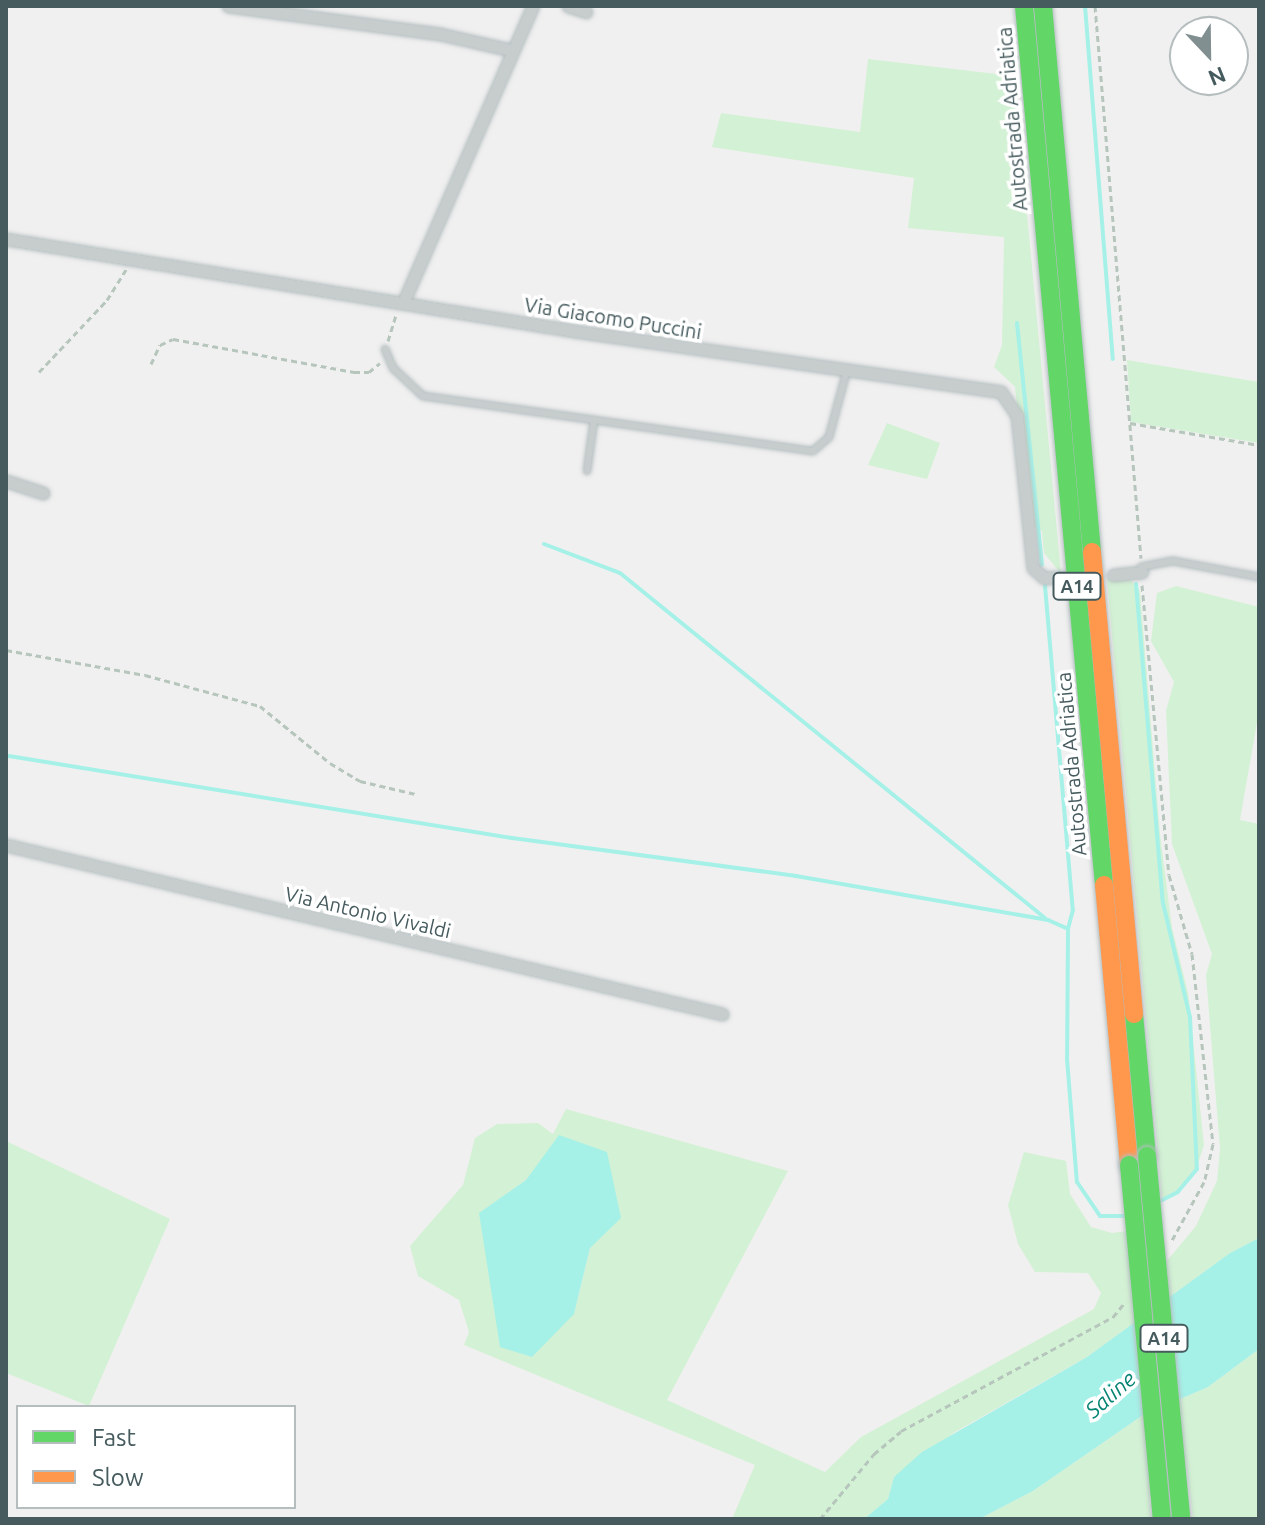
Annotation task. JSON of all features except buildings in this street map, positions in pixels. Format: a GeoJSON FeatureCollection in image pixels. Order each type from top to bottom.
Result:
{"type":"FeatureCollection","features":[{"type":"Feature","properties":{"kind":"highway","name":"Autostrada Adriatica"},"geometry":{"type":"LineString","coordinates":[[1024,6],[1162,1519]]}},
{"type":"Feature","properties":{"kind":"highway","name":"Autostrada Adriatica"},"geometry":{"type":"LineString","coordinates":[[1043,6],[1181,1519]]}},
{"type":"Feature","properties":{"kind":"street"},"geometry":{"type":"LineString","coordinates":[[228,6],[440,34],[511,50]]}},
{"type":"Feature","properties":{"kind":"street"},"geometry":{"type":"LineString","coordinates":[[401,302],[533,6]]}},
{"type":"Feature","properties":{"kind":"street"},"geometry":{"type":"LineString","coordinates":[[568,6],[586,12]]}},
{"type":"Feature","properties":{"kind":"street","name":"Via Giacomo Puccini"},"geometry":{"type":"LineString","coordinates":[[6,239],[1008,397],[1017,416],[1033,568],[1044,578],[1063,577]]}},
{"type":"Feature","properties":{"kind":"street"},"geometry":{"type":"LineString","coordinates":[[6,481],[43,493]]}},
{"type":"Feature","properties":{"kind":"street"},"geometry":{"type":"LineString","coordinates":[[1113,575],[1141,570]]}},
{"type":"Feature","properties":{"kind":"street","name":"Via Antonio Vivaldi"},"geometry":{"type":"LineString","coordinates":[[6,845],[722,1014]]}},
{"type":"Feature","properties":{"kind":"lane"},"geometry":{"type":"LineString","coordinates":[[385,349],[393,368],[423,396],[813,451],[829,437],[847,370]]}},
{"type":"Feature","properties":{"kind":"lane"},"geometry":{"type":"LineString","coordinates":[[587,471],[594,420]]}},
{"type":"Feature","properties":{"kind":"lane"},"geometry":{"type":"LineString","coordinates":[[1141,570],[1173,561],[1259,577]]}},
{"type":"Feature","properties":{"kind":"path"},"geometry":{"type":"LineString","coordinates":[[39,372],[107,300],[130,259]]}},
{"type":"Feature","properties":{"kind":"path"},"geometry":{"type":"LineString","coordinates":[[151,364],[160,345],[173,339],[354,372],[376,369],[401,302]]}},
{"type":"Feature","properties":{"kind":"path"},"geometry":{"type":"LineString","coordinates":[[1130,423],[1259,445]]}},
{"type":"Feature","properties":{"kind":"path"},"geometry":{"type":"LineString","coordinates":[[6,650],[145,675],[260,706],[360,781],[416,794]]}},
{"type":"Feature","properties":{"kind":"green space"},"geometry":{"type":"Polygon","coordinates":[[[868,59],[1014,76],[1061,574],[1044,553],[1042,531],[1029,523],[1015,387],[994,367],[1002,345],[1004,237],[908,228],[914,178],[712,147],[721,113],[860,132],[868,59]]]}},
{"type":"Feature","properties":{"kind":"green space"},"geometry":{"type":"Polygon","coordinates":[[[1127,360],[1259,382],[1259,443],[1131,422],[1127,360]]]}},
{"type":"Feature","properties":{"kind":"green space"},"geometry":{"type":"Polygon","coordinates":[[[887,423],[940,443],[927,479],[868,465],[887,423]]]}},
{"type":"Feature","properties":{"kind":"green space"},"geometry":{"type":"Polygon","coordinates":[[[1107,579],[1131,580],[1140,591],[1160,834],[1172,928],[1188,993],[1204,1145],[1196,1169],[1178,1191],[1162,1199],[1107,579]]]}},
{"type":"Feature","properties":{"kind":"green space"},"geometry":{"type":"Polygon","coordinates":[[[1176,586],[1259,607],[1259,711],[1240,820],[1259,824],[1259,1238],[1230,1253],[1087,1357],[955,1432],[894,1477],[888,1499],[864,1519],[732,1519],[755,1465],[464,1345],[469,1332],[459,1300],[418,1276],[410,1246],[463,1185],[475,1138],[497,1124],[538,1123],[553,1134],[566,1109],[788,1171],[667,1400],[825,1472],[861,1437],[1094,1309],[1101,1293],[1088,1273],[1035,1272],[1018,1244],[1008,1205],[1024,1152],[1066,1161],[1070,1194],[1091,1227],[1112,1233],[1128,1231],[1136,1298],[1196,1226],[1217,1181],[1220,1149],[1206,975],[1212,954],[1172,844],[1166,711],[1174,682],[1151,641],[1157,593],[1176,586]],[[526,1180],[479,1214],[574,1314],[590,1248],[526,1180]]]}},
{"type":"Feature","properties":{"kind":"green space"},"geometry":{"type":"Polygon","coordinates":[[[6,1141],[170,1219],[89,1405],[6,1373],[6,1141]]]}},
{"type":"Feature","properties":{"kind":"green space"},"geometry":{"type":"Polygon","coordinates":[[[1259,1349],[1259,1519],[1193,1519],[1186,1461],[1149,1496],[1151,1519],[979,1519],[1033,1491],[1143,1415],[1208,1387],[1259,1349]]]}},
{"type":"Feature","properties":{"kind":"water"},"geometry":{"type":"Polygon","coordinates":[[[559,1135],[607,1152],[621,1218],[590,1248],[574,1314],[532,1357],[500,1347],[479,1213],[526,1180],[559,1135]]]}},
{"type":"Feature","properties":{"kind":"water","name":"Saline"},"geometry":{"type":"Polygon","coordinates":[[[1259,1238],[1259,1349],[1208,1387],[1143,1415],[1033,1491],[979,1519],[864,1519],[888,1499],[894,1477],[922,1452],[1087,1357],[1230,1253],[1259,1238]]]}},
{"type":"Feature","properties":{"kind":"waterway"},"geometry":{"type":"LineString","coordinates":[[1085,6],[1113,359]]}},
{"type":"Feature","properties":{"kind":"waterway"},"geometry":{"type":"LineString","coordinates":[[1017,323],[1042,565]]}},
{"type":"Feature","properties":{"kind":"waterway"},"geometry":{"type":"LineString","coordinates":[[544,544],[620,573],[1045,918]]}},
{"type":"Feature","properties":{"kind":"waterway"},"geometry":{"type":"LineString","coordinates":[[1136,584],[1163,903],[1190,1017],[1197,1169],[1178,1192],[1158,1202]]}},
{"type":"Feature","properties":{"kind":"waterway"},"geometry":{"type":"LineString","coordinates":[[1045,586],[1073,910],[1068,929]]}},
{"type":"Feature","properties":{"kind":"waterway"},"geometry":{"type":"LineString","coordinates":[[9,756],[512,838],[796,876],[1048,920],[1068,929],[1067,1059],[1077,1182],[1100,1216],[1128,1216]]}},
{"type":"Feature","properties":{"kind":"traffic: fast"},"geometry":{"type":"LineString","coordinates":[[1024,6],[1104,885]]}},
{"type":"Feature","properties":{"kind":"traffic: fast"},"geometry":{"type":"LineString","coordinates":[[1043,6],[1092,552]]}},
{"type":"Feature","properties":{"kind":"traffic: fast"},"geometry":{"type":"LineString","coordinates":[[1134,1014],[1147,1156]]}},
{"type":"Feature","properties":{"kind":"traffic: fast"},"geometry":{"type":"LineString","coordinates":[[1147,1156],[1181,1519]]}},
{"type":"Feature","properties":{"kind":"traffic: fast"},"geometry":{"type":"LineString","coordinates":[[1129,1165],[1162,1519]]}},
{"type":"Feature","properties":{"kind":"traffic: slow"},"geometry":{"type":"LineString","coordinates":[[1092,552],[1134,1014]]}},
{"type":"Feature","properties":{"kind":"traffic: slow"},"geometry":{"type":"LineString","coordinates":[[1104,885],[1129,1165]]}}]}
